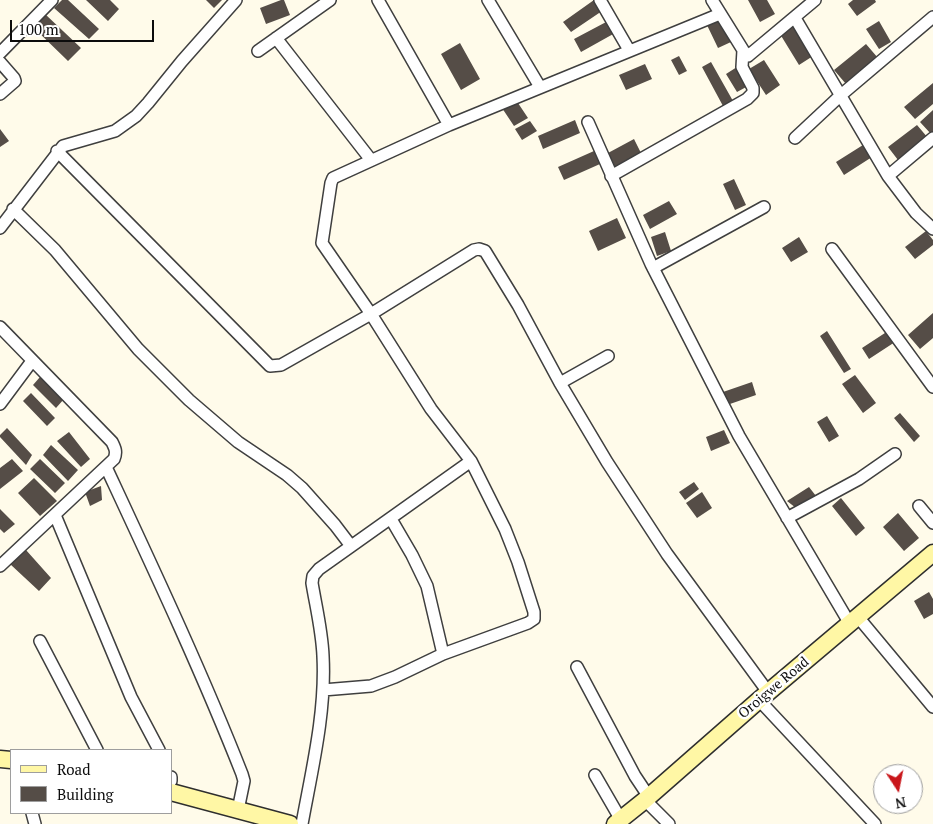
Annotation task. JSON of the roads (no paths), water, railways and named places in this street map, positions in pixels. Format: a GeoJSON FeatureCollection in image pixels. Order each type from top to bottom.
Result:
{"type":"FeatureCollection","features":[{"type":"Feature","properties":{"kind":"street"},"geometry":{"type":"LineString","coordinates":[[0,53],[52,0]]}},
{"type":"Feature","properties":{"kind":"street"},"geometry":{"type":"LineString","coordinates":[[0,228],[57,151],[66,144],[115,131],[136,116],[236,0]]}},
{"type":"Feature","properties":{"kind":"street"},"geometry":{"type":"LineString","coordinates":[[258,51],[330,0]]}},
{"type":"Feature","properties":{"kind":"street"},"geometry":{"type":"LineString","coordinates":[[378,0],[449,125]]}},
{"type":"Feature","properties":{"kind":"street"},"geometry":{"type":"LineString","coordinates":[[488,0],[540,87]]}},
{"type":"Feature","properties":{"kind":"street"},"geometry":{"type":"LineString","coordinates":[[600,0],[629,50]]}},
{"type":"Feature","properties":{"kind":"street"},"geometry":{"type":"LineString","coordinates":[[712,0],[746,55],[751,55],[815,0]]}},
{"type":"Feature","properties":{"kind":"street"},"geometry":{"type":"LineString","coordinates":[[322,690],[371,686],[395,677],[443,654],[528,623],[534,619],[534,612],[518,562],[471,461],[431,409],[371,314],[324,246],[322,239],[333,178],[449,125],[720,14]]}},
{"type":"Feature","properties":{"kind":"street"},"geometry":{"type":"LineString","coordinates":[[795,138],[841,95],[933,17]]}},
{"type":"Feature","properties":{"kind":"street"},"geometry":{"type":"LineString","coordinates":[[795,18],[888,176],[916,213],[933,229]]}},
{"type":"Feature","properties":{"kind":"street"},"geometry":{"type":"LineString","coordinates":[[276,38],[371,160]]}},
{"type":"Feature","properties":{"kind":"street"},"geometry":{"type":"LineString","coordinates":[[611,176],[747,99],[753,93],[753,88],[742,67],[743,50]]}},
{"type":"Feature","properties":{"kind":"street"},"geometry":{"type":"LineString","coordinates":[[0,62],[15,81],[0,94]]}},
{"type":"Feature","properties":{"kind":"street"},"geometry":{"type":"LineString","coordinates":[[588,122],[654,268],[739,436],[787,518],[854,620],[933,708]]}},
{"type":"Feature","properties":{"kind":"street"},"geometry":{"type":"LineString","coordinates":[[888,176],[931,143]]}},
{"type":"Feature","properties":{"kind":"street"},"geometry":{"type":"LineString","coordinates":[[57,151],[270,366],[281,365],[371,314],[474,250],[485,251],[518,305],[560,383],[607,462],[667,554],[764,696],[876,824]]}},
{"type":"Feature","properties":{"kind":"street"},"geometry":{"type":"LineString","coordinates":[[654,268],[764,207]]}},
{"type":"Feature","properties":{"kind":"street"},"geometry":{"type":"LineString","coordinates":[[13,209],[55,250],[138,349],[189,400],[238,442],[287,475],[302,488],[335,525],[350,546]]}},
{"type":"Feature","properties":{"kind":"street"},"geometry":{"type":"LineString","coordinates":[[832,249],[933,387]]}},
{"type":"Feature","properties":{"kind":"street"},"geometry":{"type":"LineString","coordinates":[[0,327],[112,442],[116,454],[106,467],[0,566]]}},
{"type":"Feature","properties":{"kind":"street"},"geometry":{"type":"LineString","coordinates":[[560,383],[608,356]]}},
{"type":"Feature","properties":{"kind":"street"},"geometry":{"type":"LineString","coordinates":[[0,404],[32,361]]}},
{"type":"Feature","properties":{"kind":"street"},"geometry":{"type":"LineString","coordinates":[[787,518],[859,479],[895,454]]}},
{"type":"Feature","properties":{"kind":"street"},"geometry":{"type":"LineString","coordinates":[[302,824],[316,750],[322,690],[323,643],[312,583],[313,576],[350,546],[471,461]]}},
{"type":"Feature","properties":{"kind":"street"},"geometry":{"type":"LineString","coordinates":[[106,467],[196,662],[242,774],[244,781],[238,810]]}},
{"type":"Feature","properties":{"kind":"street"},"geometry":{"type":"LineString","coordinates":[[919,506],[933,523]]}},
{"type":"Feature","properties":{"kind":"street"},"geometry":{"type":"LineString","coordinates":[[55,515],[128,689],[158,749]]}},
{"type":"Feature","properties":{"kind":"street"},"geometry":{"type":"LineString","coordinates":[[391,519],[427,586],[443,654]]}},
{"type":"Feature","properties":{"kind":"street","name":"Oroigwe Road"},"geometry":{"type":"LineString","coordinates":[[618,822],[933,553]]}},
{"type":"Feature","properties":{"kind":"street"},"geometry":{"type":"LineString","coordinates":[[40,641],[96,749]]}},
{"type":"Feature","properties":{"kind":"street"},"geometry":{"type":"LineString","coordinates":[[577,667],[647,799],[669,824]]}},
{"type":"Feature","properties":{"kind":"street"},"geometry":{"type":"LineString","coordinates":[[595,775],[618,822]]}},
{"type":"Feature","properties":{"kind":"street"},"geometry":{"type":"LineString","coordinates":[[172,792],[284,823]]}}]}
